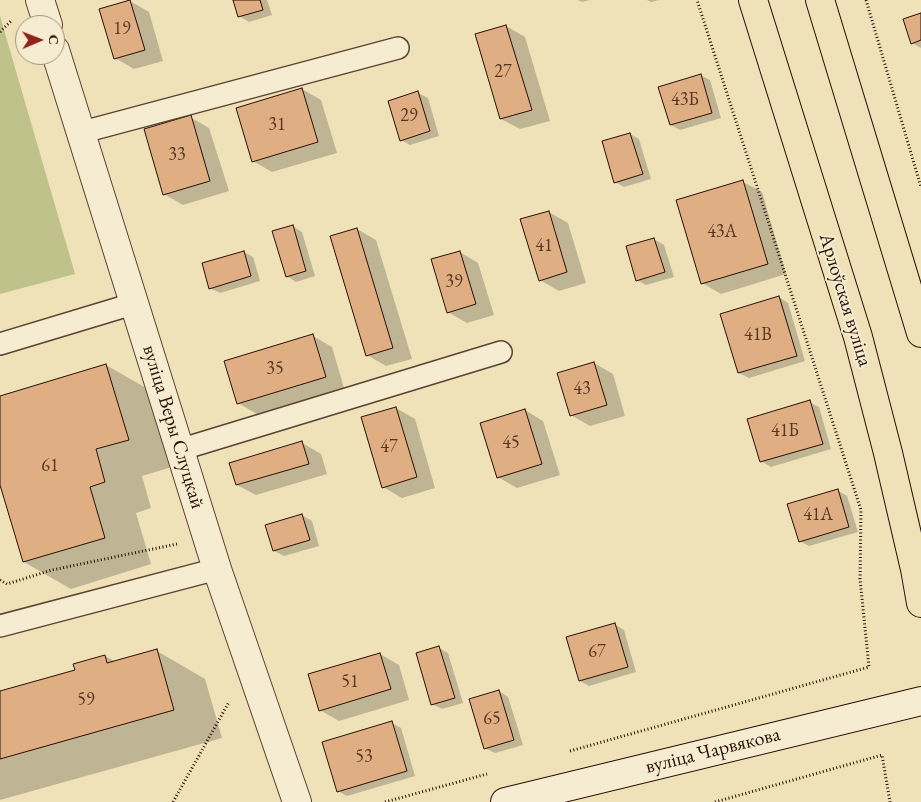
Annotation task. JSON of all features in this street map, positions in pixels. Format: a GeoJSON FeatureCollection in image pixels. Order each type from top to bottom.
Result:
{"type":"FeatureCollection","features":[{"type":"Feature","properties":{"kind":"main road","name":"Арлоўская вуліца"},"geometry":{"type":"LineString","coordinates":[[753,0],[858,337],[890,462],[921,603]]}},
{"type":"Feature","properties":{"kind":"main road"},"geometry":{"type":"LineString","coordinates":[[820,0],[921,332]]}},
{"type":"Feature","properties":{"kind":"street"},"geometry":{"type":"LineString","coordinates":[[40,0],[45,15]]}},
{"type":"Feature","properties":{"kind":"street","name":"вуліца Веры Слуцкай"},"geometry":{"type":"LineString","coordinates":[[59,65],[79,133],[136,303],[179,450],[208,571],[297,802]]}},
{"type":"Feature","properties":{"kind":"street","name":"вуліца Чарвякова"},"geometry":{"type":"LineString","coordinates":[[505,802],[921,701]]}},
{"type":"Feature","properties":{"kind":"lane"},"geometry":{"type":"LineString","coordinates":[[79,133],[398,48]]}},
{"type":"Feature","properties":{"kind":"lane"},"geometry":{"type":"LineString","coordinates":[[0,344],[136,303]]}},
{"type":"Feature","properties":{"kind":"lane"},"geometry":{"type":"LineString","coordinates":[[179,450],[501,352]]}},
{"type":"Feature","properties":{"kind":"lane"},"geometry":{"type":"LineString","coordinates":[[0,626],[208,571]]}},
{"type":"Feature","properties":{"kind":"path"},"geometry":{"type":"LineString","coordinates":[[566,752],[869,667],[860,579],[861,510],[697,0]]}},
{"type":"Feature","properties":{"kind":"path"},"geometry":{"type":"LineString","coordinates":[[866,0],[921,187]]}},
{"type":"Feature","properties":{"kind":"path"},"geometry":{"type":"LineString","coordinates":[[0,580],[7,584],[52,570],[181,543],[208,571]]}},
{"type":"Feature","properties":{"kind":"path"},"geometry":{"type":"LineString","coordinates":[[173,802],[231,699]]}},
{"type":"Feature","properties":{"kind":"path"},"geometry":{"type":"LineString","coordinates":[[715,802],[882,755],[890,802]]}},
{"type":"Feature","properties":{"kind":"path"},"geometry":{"type":"LineString","coordinates":[[385,802],[490,773]]}},
{"type":"Feature","properties":{"kind":"green space"},"geometry":{"type":"Polygon","coordinates":[[[0,16],[75,274],[0,294],[0,16]]]}},
{"type":"Feature","properties":{"kind":"building"},"geometry":{"type":"Polygon","coordinates":[[[130,0],[145,50],[114,59],[99,9],[130,0]]]}},
{"type":"Feature","properties":{"kind":"building"},"geometry":{"type":"Polygon","coordinates":[[[233,0],[260,0],[263,10],[238,17],[233,0]]]}},
{"type":"Feature","properties":{"kind":"building"},"geometry":{"type":"Polygon","coordinates":[[[921,13],[921,40],[911,44],[903,19],[921,13]]]}},
{"type":"Feature","properties":{"kind":"building"},"geometry":{"type":"Polygon","coordinates":[[[506,25],[532,110],[500,119],[475,34],[506,25]]]}},
{"type":"Feature","properties":{"kind":"building"},"geometry":{"type":"Polygon","coordinates":[[[701,74],[712,113],[670,125],[658,87],[701,74]]]}},
{"type":"Feature","properties":{"kind":"building"},"geometry":{"type":"Polygon","coordinates":[[[302,88],[318,142],[252,162],[236,108],[302,88]]]}},
{"type":"Feature","properties":{"kind":"building"},"geometry":{"type":"Polygon","coordinates":[[[418,91],[430,131],[400,141],[388,101],[418,91]]]}},
{"type":"Feature","properties":{"kind":"building"},"geometry":{"type":"Polygon","coordinates":[[[191,115],[210,181],[163,195],[144,129],[191,115]]]}},
{"type":"Feature","properties":{"kind":"building"},"geometry":{"type":"Polygon","coordinates":[[[630,133],[643,174],[614,183],[602,141],[630,133]]]}},
{"type":"Feature","properties":{"kind":"building"},"geometry":{"type":"Polygon","coordinates":[[[743,180],[768,264],[701,284],[676,200],[743,180]]]}},
{"type":"Feature","properties":{"kind":"building"},"geometry":{"type":"Polygon","coordinates":[[[549,211],[567,272],[539,281],[520,219],[549,211]]]}},
{"type":"Feature","properties":{"kind":"building"},"geometry":{"type":"Polygon","coordinates":[[[293,225],[306,271],[286,277],[272,231],[293,225]]]}},
{"type":"Feature","properties":{"kind":"building"},"geometry":{"type":"Polygon","coordinates":[[[357,228],[393,348],[366,356],[330,236],[357,228]]]}},
{"type":"Feature","properties":{"kind":"building"},"geometry":{"type":"Polygon","coordinates":[[[654,238],[665,272],[636,281],[626,246],[654,238]]]}},
{"type":"Feature","properties":{"kind":"building"},"geometry":{"type":"Polygon","coordinates":[[[244,251],[251,276],[209,289],[202,263],[244,251]]]}},
{"type":"Feature","properties":{"kind":"building"},"geometry":{"type":"Polygon","coordinates":[[[460,251],[476,304],[447,313],[431,259],[460,251]]]}},
{"type":"Feature","properties":{"kind":"building"},"geometry":{"type":"Polygon","coordinates":[[[779,296],[797,356],[738,373],[720,314],[779,296]]]}},
{"type":"Feature","properties":{"kind":"building"},"geometry":{"type":"Polygon","coordinates":[[[313,334],[326,377],[237,404],[224,361],[313,334]]]}},
{"type":"Feature","properties":{"kind":"building"},"geometry":{"type":"Polygon","coordinates":[[[594,362],[607,405],[570,416],[557,373],[594,362]]]}},
{"type":"Feature","properties":{"kind":"building"},"geometry":{"type":"Polygon","coordinates":[[[106,364],[129,440],[96,449],[105,482],[90,487],[105,538],[23,562],[0,485],[0,396],[106,364]]]}},
{"type":"Feature","properties":{"kind":"building"},"geometry":{"type":"Polygon","coordinates":[[[810,400],[823,444],[760,462],[747,419],[810,400]]]}},
{"type":"Feature","properties":{"kind":"building"},"geometry":{"type":"Polygon","coordinates":[[[396,407],[417,477],[382,488],[361,417],[396,407]]]}},
{"type":"Feature","properties":{"kind":"building"},"geometry":{"type":"Polygon","coordinates":[[[525,409],[542,464],[497,478],[480,423],[525,409]]]}},
{"type":"Feature","properties":{"kind":"building"},"geometry":{"type":"Polygon","coordinates":[[[302,441],[309,464],[236,485],[229,463],[302,441]]]}},
{"type":"Feature","properties":{"kind":"building"},"geometry":{"type":"Polygon","coordinates":[[[838,489],[849,527],[799,542],[787,504],[838,489]]]}},
{"type":"Feature","properties":{"kind":"building"},"geometry":{"type":"Polygon","coordinates":[[[302,514],[310,540],[273,551],[265,525],[302,514]]]}},
{"type":"Feature","properties":{"kind":"building"},"geometry":{"type":"Polygon","coordinates":[[[615,623],[628,667],[579,681],[566,637],[615,623]]]}},
{"type":"Feature","properties":{"kind":"building"},"geometry":{"type":"Polygon","coordinates":[[[439,646],[455,698],[431,705],[416,653],[439,646]]]}},
{"type":"Feature","properties":{"kind":"building"},"geometry":{"type":"Polygon","coordinates":[[[157,649],[174,710],[0,759],[0,691],[75,670],[73,664],[105,655],[107,663],[157,649]]]}},
{"type":"Feature","properties":{"kind":"building"},"geometry":{"type":"Polygon","coordinates":[[[380,653],[391,689],[319,711],[308,674],[380,653]]]}},
{"type":"Feature","properties":{"kind":"building"},"geometry":{"type":"Polygon","coordinates":[[[499,690],[514,740],[484,749],[469,699],[499,690]]]}},
{"type":"Feature","properties":{"kind":"building"},"geometry":{"type":"Polygon","coordinates":[[[392,721],[407,771],[337,792],[322,742],[392,721]]]}}]}
